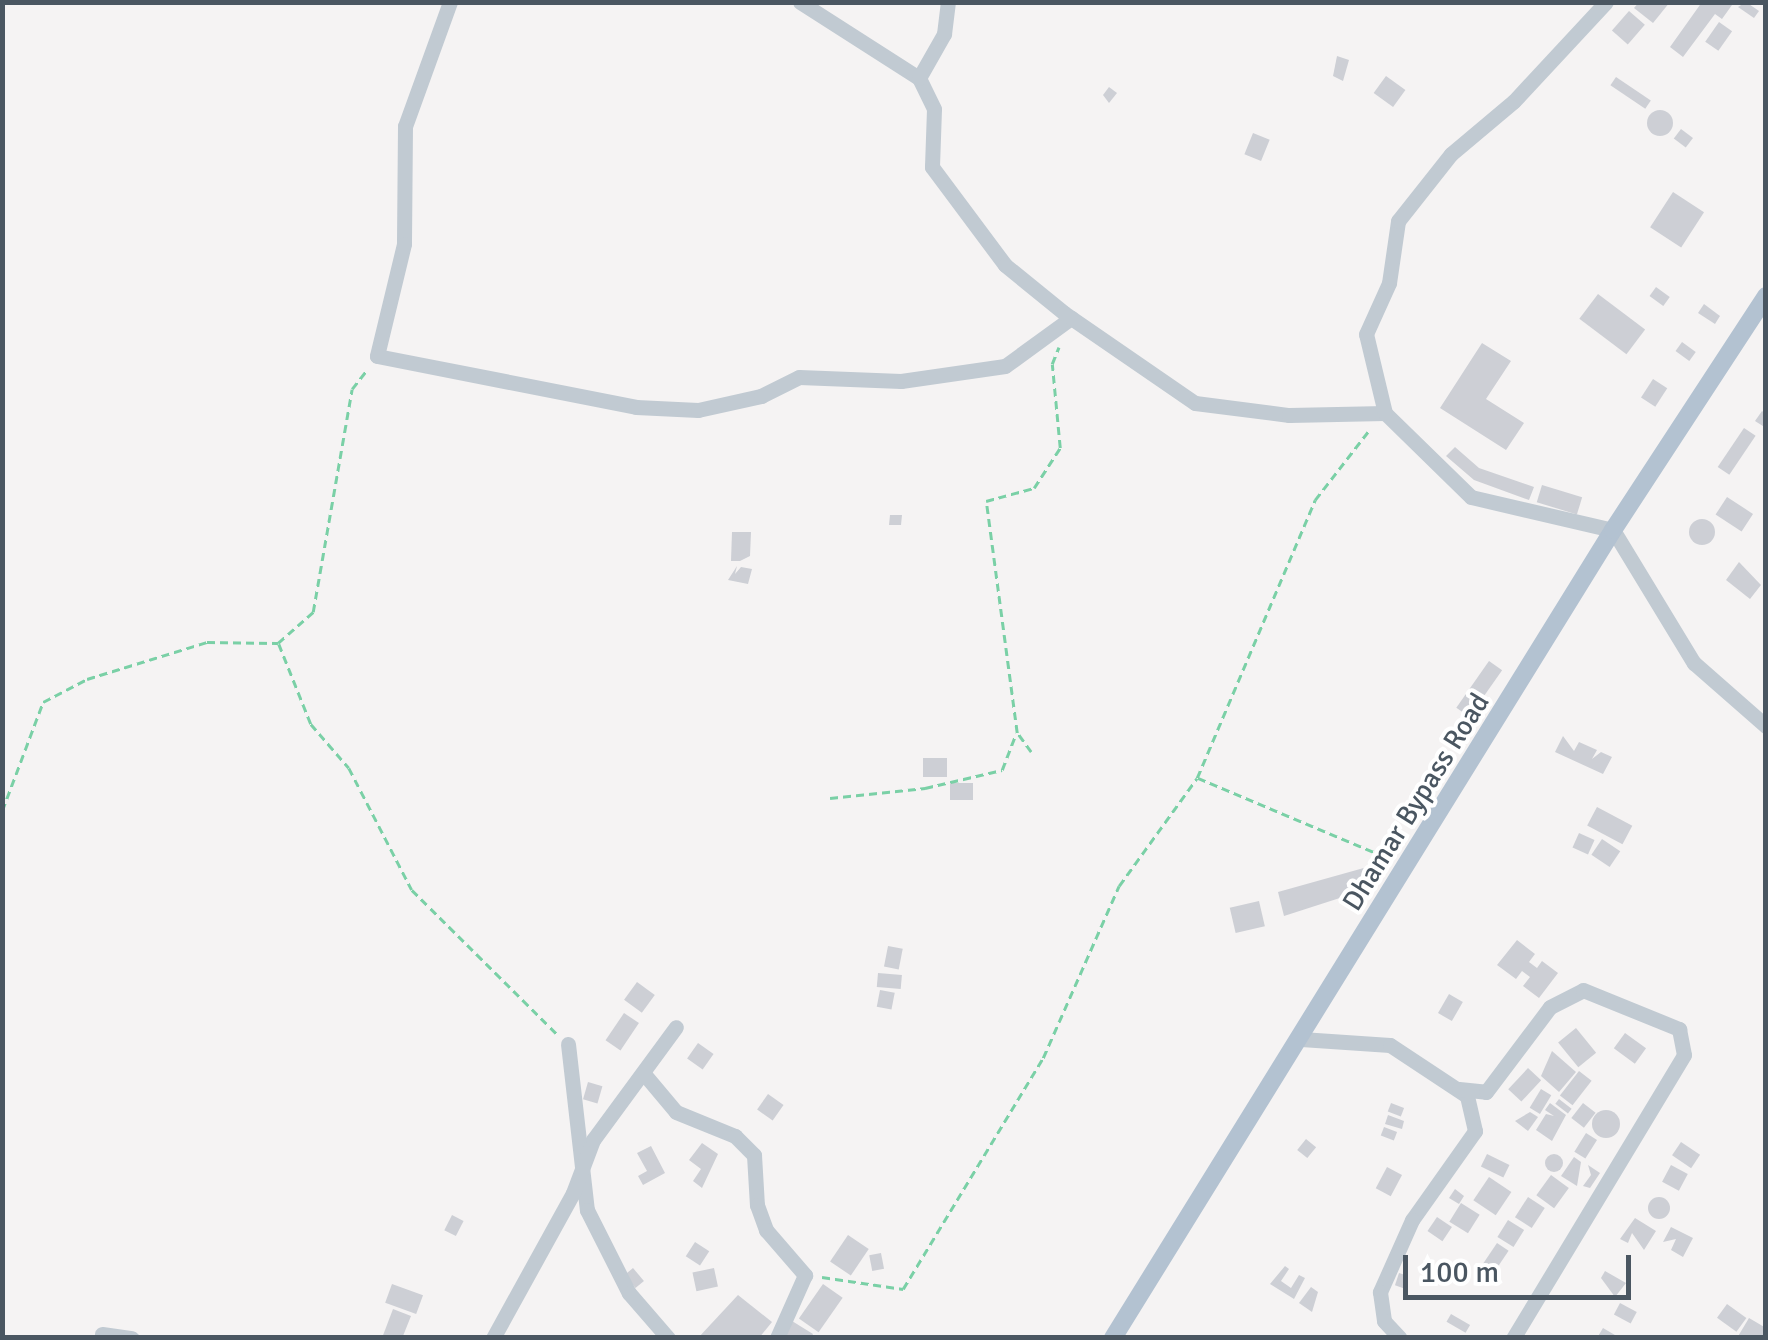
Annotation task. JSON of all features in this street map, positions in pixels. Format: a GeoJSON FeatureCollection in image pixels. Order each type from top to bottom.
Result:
{"type":"FeatureCollection","features":[{"type":"Feature","properties":{"kind":"main road","name":"Dhamar Bypass Road"},"geometry":{"type":"LineString","coordinates":[[1114,1338],[1613,530],[1766,296]]}},
{"type":"Feature","properties":{"kind":"street"},"geometry":{"type":"LineString","coordinates":[[450,2],[405,126],[404,244],[376,356],[636,407],[698,410],[761,396],[799,377],[902,381],[1006,366],[1071,318]]}},
{"type":"Feature","properties":{"kind":"street"},"geometry":{"type":"LineString","coordinates":[[800,2],[918,78],[934,109],[932,167],[1005,265],[1071,318],[1195,403],[1289,415],[1385,413]]}},
{"type":"Feature","properties":{"kind":"street"},"geometry":{"type":"LineString","coordinates":[[918,78],[944,34],[948,2]]}},
{"type":"Feature","properties":{"kind":"street"},"geometry":{"type":"LineString","coordinates":[[1606,2],[1514,101],[1452,154],[1398,221],[1390,283],[1366,334],[1385,413],[1471,497],[1613,530],[1694,663],[1766,726]]}},
{"type":"Feature","properties":{"kind":"street"},"geometry":{"type":"LineString","coordinates":[[1459,1089],[1486,1092],[1550,1007],[1582,990],[1679,1029],[1684,1055],[1513,1338]]}},
{"type":"Feature","properties":{"kind":"street"},"geometry":{"type":"LineString","coordinates":[[493,1338],[580,1176],[593,1140],[676,1027]]}},
{"type":"Feature","properties":{"kind":"street"},"geometry":{"type":"LineString","coordinates":[[1301,1039],[1390,1045],[1467,1096],[1475,1132],[1412,1220],[1380,1292],[1384,1321],[1400,1338]]}},
{"type":"Feature","properties":{"kind":"street"},"geometry":{"type":"LineString","coordinates":[[568,1044],[580,1176],[603,1250],[668,1338]]}},
{"type":"Feature","properties":{"kind":"street"},"geometry":{"type":"LineString","coordinates":[[644,1075],[676,1112],[735,1136],[754,1154],[756,1205],[766,1230],[806,1275],[777,1338]]}},
{"type":"Feature","properties":{"kind":"street"},"geometry":{"type":"LineString","coordinates":[[102,1334],[132,1338]]}},
{"type":"Feature","properties":{"kind":"path"},"geometry":{"type":"LineString","coordinates":[[1030,752],[1017,733],[986,501],[1034,488],[1060,448],[1052,364],[1071,318]]}},
{"type":"Feature","properties":{"kind":"path"},"geometry":{"type":"LineString","coordinates":[[2,810],[43,702],[87,679],[208,642],[278,643],[313,612],[352,390],[376,356]]}},
{"type":"Feature","properties":{"kind":"path"},"geometry":{"type":"LineString","coordinates":[[806,1275],[904,1289],[1043,1058],[1119,886],[1197,778],[1250,666],[1315,500],[1385,413]]}},
{"type":"Feature","properties":{"kind":"path"},"geometry":{"type":"LineString","coordinates":[[278,643],[311,724],[349,768],[412,890],[568,1044]]}},
{"type":"Feature","properties":{"kind":"path"},"geometry":{"type":"LineString","coordinates":[[830,798],[924,788],[1002,770],[1017,733]]}},
{"type":"Feature","properties":{"kind":"path"},"geometry":{"type":"LineString","coordinates":[[1197,778],[1408,867]]}},
{"type":"Feature","properties":{"kind":"building"},"geometry":{"type":"Polygon","coordinates":[[[1639,2],[1670,2],[1653,23],[1634,8],[1639,2]]]}},
{"type":"Feature","properties":{"kind":"building"},"geometry":{"type":"Polygon","coordinates":[[[1702,2],[1732,5],[1722,19],[1715,14],[1683,57],[1670,47],[1702,2]]]}},
{"type":"Feature","properties":{"kind":"building"},"geometry":{"type":"Polygon","coordinates":[[[1746,2],[1759,11],[1754,18],[1738,7],[1746,2]]]}},
{"type":"Feature","properties":{"kind":"building"},"geometry":{"type":"Polygon","coordinates":[[[1629,11],[1645,25],[1628,44],[1612,31],[1629,11]]]}},
{"type":"Feature","properties":{"kind":"building"},"geometry":{"type":"Polygon","coordinates":[[[1719,22],[1732,31],[1718,51],[1705,42],[1719,22]]]}},
{"type":"Feature","properties":{"kind":"building"},"geometry":{"type":"Polygon","coordinates":[[[1337,56],[1349,60],[1343,81],[1333,76],[1337,56]]]}},
{"type":"Feature","properties":{"kind":"building"},"geometry":{"type":"Polygon","coordinates":[[[1386,76],[1405,90],[1393,107],[1374,93],[1386,76]]]}},
{"type":"Feature","properties":{"kind":"building"},"geometry":{"type":"Polygon","coordinates":[[[1616,77],[1651,100],[1645,109],[1610,85],[1616,77]]]}},
{"type":"Feature","properties":{"kind":"building"},"geometry":{"type":"Polygon","coordinates":[[[1109,87],[1117,93],[1109,103],[1103,95],[1109,87]]]}},
{"type":"Feature","properties":{"kind":"building"},"geometry":{"type":"Polygon","coordinates":[[[1660,110],[1669,114],[1673,123],[1669,132],[1660,136],[1651,132],[1647,123],[1651,114],[1660,110]]]}},
{"type":"Feature","properties":{"kind":"building"},"geometry":{"type":"Polygon","coordinates":[[[1681,129],[1693,138],[1686,148],[1674,139],[1681,129]]]}},
{"type":"Feature","properties":{"kind":"building"},"geometry":{"type":"Polygon","coordinates":[[[1253,133],[1270,140],[1261,161],[1244,154],[1253,133]]]}},
{"type":"Feature","properties":{"kind":"building"},"geometry":{"type":"Polygon","coordinates":[[[1673,192],[1704,212],[1681,247],[1650,227],[1673,192]]]}},
{"type":"Feature","properties":{"kind":"building"},"geometry":{"type":"Polygon","coordinates":[[[1656,287],[1670,297],[1663,306],[1650,296],[1656,287]]]}},
{"type":"Feature","properties":{"kind":"building"},"geometry":{"type":"Polygon","coordinates":[[[1598,294],[1645,330],[1626,354],[1579,319],[1598,294]]]}},
{"type":"Feature","properties":{"kind":"building"},"geometry":{"type":"Polygon","coordinates":[[[1704,304],[1720,316],[1715,324],[1698,313],[1704,304]]]}},
{"type":"Feature","properties":{"kind":"building"},"geometry":{"type":"Polygon","coordinates":[[[1682,342],[1696,352],[1689,361],[1676,351],[1682,342]]]}},
{"type":"Feature","properties":{"kind":"building"},"geometry":{"type":"Polygon","coordinates":[[[1482,343],[1511,361],[1486,399],[1524,423],[1506,450],[1440,408],[1482,343]]]}},
{"type":"Feature","properties":{"kind":"building"},"geometry":{"type":"Polygon","coordinates":[[[1653,379],[1667,388],[1655,407],[1641,397],[1653,379]]]}},
{"type":"Feature","properties":{"kind":"building"},"geometry":{"type":"Polygon","coordinates":[[[1762,411],[1766,414],[1766,428],[1755,421],[1762,411]]]}},
{"type":"Feature","properties":{"kind":"building"},"geometry":{"type":"Polygon","coordinates":[[[1744,428],[1756,436],[1729,475],[1718,467],[1744,428]]]}},
{"type":"Feature","properties":{"kind":"building"},"geometry":{"type":"Polygon","coordinates":[[[1455,447],[1479,468],[1534,487],[1529,500],[1474,480],[1446,456],[1455,447]]]}},
{"type":"Feature","properties":{"kind":"building"},"geometry":{"type":"Polygon","coordinates":[[[1542,485],[1582,497],[1577,514],[1537,502],[1542,485]]]}},
{"type":"Feature","properties":{"kind":"building"},"geometry":{"type":"Polygon","coordinates":[[[1727,497],[1753,514],[1742,531],[1716,515],[1727,497]]]}},
{"type":"Feature","properties":{"kind":"building"},"geometry":{"type":"Polygon","coordinates":[[[890,515],[902,515],[901,525],[889,525],[890,515]]]}},
{"type":"Feature","properties":{"kind":"building"},"geometry":{"type":"Polygon","coordinates":[[[1702,519],[1712,522],[1712,542],[1702,545],[1692,542],[1689,532],[1692,522],[1702,519]]]}},
{"type":"Feature","properties":{"kind":"building"},"geometry":{"type":"Polygon","coordinates":[[[732,532],[751,532],[750,556],[740,561],[731,561],[732,532]]]}},
{"type":"Feature","properties":{"kind":"building"},"geometry":{"type":"Polygon","coordinates":[[[1739,562],[1761,585],[1750,599],[1726,580],[1739,562]]]}},
{"type":"Feature","properties":{"kind":"building"},"geometry":{"type":"Polygon","coordinates":[[[737,566],[735,574],[741,567],[752,569],[748,584],[728,580],[737,566]]]}},
{"type":"Feature","properties":{"kind":"building"},"geometry":{"type":"Polygon","coordinates":[[[1489,661],[1502,670],[1469,717],[1456,708],[1489,661]]]}},
{"type":"Feature","properties":{"kind":"building"},"geometry":{"type":"Polygon","coordinates":[[[1563,736],[1574,751],[1579,742],[1597,750],[1592,759],[1601,752],[1612,757],[1603,774],[1555,752],[1563,736]]]}},
{"type":"Feature","properties":{"kind":"building"},"geometry":{"type":"Polygon","coordinates":[[[923,758],[947,758],[947,777],[923,777],[923,758]]]}},
{"type":"Feature","properties":{"kind":"building"},"geometry":{"type":"Polygon","coordinates":[[[950,783],[973,783],[973,800],[950,800],[950,783]]]}},
{"type":"Feature","properties":{"kind":"building"},"geometry":{"type":"Polygon","coordinates":[[[1597,807],[1632,826],[1622,844],[1587,826],[1597,807]]]}},
{"type":"Feature","properties":{"kind":"building"},"geometry":{"type":"Polygon","coordinates":[[[1579,833],[1595,840],[1588,855],[1572,848],[1579,833]]]}},
{"type":"Feature","properties":{"kind":"building"},"geometry":{"type":"Polygon","coordinates":[[[1602,839],[1620,851],[1610,867],[1591,855],[1602,839]]]}},
{"type":"Feature","properties":{"kind":"building"},"geometry":{"type":"Polygon","coordinates":[[[1378,864],[1377,886],[1284,916],[1278,892],[1378,864]]]}},
{"type":"Feature","properties":{"kind":"building"},"geometry":{"type":"Polygon","coordinates":[[[1259,901],[1265,926],[1236,933],[1230,908],[1259,901]]]}},
{"type":"Feature","properties":{"kind":"building"},"geometry":{"type":"Polygon","coordinates":[[[1517,940],[1535,954],[1529,962],[1537,968],[1542,961],[1558,973],[1539,998],[1523,986],[1530,977],[1522,971],[1516,979],[1497,965],[1517,940]]]}},
{"type":"Feature","properties":{"kind":"building"},"geometry":{"type":"Polygon","coordinates":[[[888,946],[903,949],[899,969],[884,967],[888,946]]]}},
{"type":"Feature","properties":{"kind":"building"},"geometry":{"type":"Polygon","coordinates":[[[878,973],[902,975],[901,989],[877,987],[878,973]]]}},
{"type":"Feature","properties":{"kind":"building"},"geometry":{"type":"Polygon","coordinates":[[[637,982],[655,995],[642,1013],[624,1000],[637,982]]]}},
{"type":"Feature","properties":{"kind":"building"},"geometry":{"type":"Polygon","coordinates":[[[880,990],[895,993],[891,1010],[877,1007],[880,990]]]}},
{"type":"Feature","properties":{"kind":"building"},"geometry":{"type":"Polygon","coordinates":[[[1449,994],[1463,1002],[1452,1021],[1438,1013],[1449,994]]]}},
{"type":"Feature","properties":{"kind":"building"},"geometry":{"type":"Polygon","coordinates":[[[624,1013],[639,1023],[620,1050],[606,1040],[624,1013]]]}},
{"type":"Feature","properties":{"kind":"building"},"geometry":{"type":"Polygon","coordinates":[[[1576,1028],[1596,1053],[1578,1067],[1558,1042],[1576,1028]]]}},
{"type":"Feature","properties":{"kind":"building"},"geometry":{"type":"Polygon","coordinates":[[[1625,1033],[1646,1048],[1635,1064],[1614,1048],[1625,1033]]]}},
{"type":"Feature","properties":{"kind":"building"},"geometry":{"type":"Polygon","coordinates":[[[698,1043],[714,1054],[703,1069],[687,1059],[698,1043]]]}},
{"type":"Feature","properties":{"kind":"building"},"geometry":{"type":"Polygon","coordinates":[[[1552,1051],[1576,1072],[1559,1092],[1541,1076],[1552,1051]]]}},
{"type":"Feature","properties":{"kind":"building"},"geometry":{"type":"Polygon","coordinates":[[[1528,1068],[1541,1080],[1521,1101],[1508,1089],[1528,1068]]]}},
{"type":"Feature","properties":{"kind":"building"},"geometry":{"type":"Polygon","coordinates":[[[1579,1071],[1592,1081],[1573,1105],[1560,1095],[1579,1071]]]}},
{"type":"Feature","properties":{"kind":"building"},"geometry":{"type":"Polygon","coordinates":[[[588,1082],[602,1086],[597,1103],[583,1099],[588,1082]]]}},
{"type":"Feature","properties":{"kind":"building"},"geometry":{"type":"Polygon","coordinates":[[[1541,1089],[1551,1095],[1540,1114],[1530,1108],[1541,1089]]]}},
{"type":"Feature","properties":{"kind":"building"},"geometry":{"type":"Polygon","coordinates":[[[768,1094],[784,1105],[773,1120],[757,1110],[768,1094]]]}},
{"type":"Feature","properties":{"kind":"building"},"geometry":{"type":"Polygon","coordinates":[[[1559,1099],[1572,1109],[1568,1114],[1555,1104],[1559,1099]]]}},
{"type":"Feature","properties":{"kind":"building"},"geometry":{"type":"Polygon","coordinates":[[[1391,1103],[1404,1108],[1401,1116],[1388,1111],[1391,1103]]]}},
{"type":"Feature","properties":{"kind":"building"},"geometry":{"type":"Polygon","coordinates":[[[1550,1103],[1566,1115],[1552,1141],[1536,1130],[1546,1114],[1554,1116],[1545,1110],[1550,1103]]]}},
{"type":"Feature","properties":{"kind":"building"},"geometry":{"type":"Polygon","coordinates":[[[1583,1103],[1596,1113],[1584,1128],[1571,1118],[1583,1103]]]}},
{"type":"Feature","properties":{"kind":"building"},"geometry":{"type":"Polygon","coordinates":[[[1606,1110],[1616,1114],[1620,1124],[1616,1134],[1606,1138],[1596,1134],[1592,1124],[1596,1114],[1606,1110]]]}},
{"type":"Feature","properties":{"kind":"building"},"geometry":{"type":"Polygon","coordinates":[[[1530,1112],[1538,1117],[1528,1131],[1515,1121],[1530,1112]]]}},
{"type":"Feature","properties":{"kind":"building"},"geometry":{"type":"Polygon","coordinates":[[[1388,1115],[1404,1121],[1402,1129],[1385,1124],[1388,1115]]]}},
{"type":"Feature","properties":{"kind":"building"},"geometry":{"type":"Polygon","coordinates":[[[1384,1127],[1397,1132],[1394,1140],[1381,1135],[1384,1127]]]}},
{"type":"Feature","properties":{"kind":"building"},"geometry":{"type":"Polygon","coordinates":[[[1586,1133],[1597,1140],[1585,1159],[1574,1152],[1586,1133]]]}},
{"type":"Feature","properties":{"kind":"building"},"geometry":{"type":"Polygon","coordinates":[[[1306,1139],[1316,1147],[1307,1158],[1297,1150],[1306,1139]]]}},
{"type":"Feature","properties":{"kind":"building"},"geometry":{"type":"Polygon","coordinates":[[[1681,1142],[1700,1155],[1691,1168],[1672,1155],[1681,1142]]]}},
{"type":"Feature","properties":{"kind":"building"},"geometry":{"type":"Polygon","coordinates":[[[702,1143],[718,1154],[702,1188],[693,1181],[701,1169],[689,1160],[702,1143]]]}},
{"type":"Feature","properties":{"kind":"building"},"geometry":{"type":"Polygon","coordinates":[[[651,1146],[665,1173],[643,1185],[638,1176],[647,1171],[637,1153],[651,1146]]]}},
{"type":"Feature","properties":{"kind":"building"},"geometry":{"type":"Polygon","coordinates":[[[1487,1154],[1509,1165],[1503,1178],[1481,1167],[1487,1154]]]}},
{"type":"Feature","properties":{"kind":"building"},"geometry":{"type":"Polygon","coordinates":[[[1554,1154],[1561,1156],[1561,1170],[1554,1172],[1547,1170],[1545,1163],[1547,1156],[1554,1154]]]}},
{"type":"Feature","properties":{"kind":"building"},"geometry":{"type":"Polygon","coordinates":[[[1574,1157],[1581,1162],[1577,1186],[1561,1176],[1574,1157]]]}},
{"type":"Feature","properties":{"kind":"building"},"geometry":{"type":"Polygon","coordinates":[[[1588,1165],[1600,1173],[1590,1188],[1583,1186],[1591,1175],[1588,1165]]]}},
{"type":"Feature","properties":{"kind":"building"},"geometry":{"type":"Polygon","coordinates":[[[1671,1165],[1688,1174],[1679,1191],[1662,1182],[1671,1165]]]}},
{"type":"Feature","properties":{"kind":"building"},"geometry":{"type":"Polygon","coordinates":[[[1387,1167],[1402,1175],[1391,1196],[1376,1188],[1387,1167]]]}},
{"type":"Feature","properties":{"kind":"building"},"geometry":{"type":"Polygon","coordinates":[[[1551,1175],[1569,1188],[1554,1208],[1536,1195],[1551,1175]]]}},
{"type":"Feature","properties":{"kind":"building"},"geometry":{"type":"Polygon","coordinates":[[[1489,1177],[1511,1192],[1496,1215],[1473,1200],[1489,1177]]]}},
{"type":"Feature","properties":{"kind":"building"},"geometry":{"type":"Polygon","coordinates":[[[1455,1189],[1464,1196],[1459,1204],[1449,1198],[1455,1189]]]}},
{"type":"Feature","properties":{"kind":"building"},"geometry":{"type":"Polygon","coordinates":[[[1528,1197],[1545,1208],[1532,1228],[1515,1217],[1528,1197]]]}},
{"type":"Feature","properties":{"kind":"building"},"geometry":{"type":"Polygon","coordinates":[[[1659,1197],[1667,1200],[1667,1216],[1659,1219],[1651,1216],[1648,1208],[1651,1200],[1659,1197]]]}},
{"type":"Feature","properties":{"kind":"building"},"geometry":{"type":"Polygon","coordinates":[[[1461,1203],[1480,1215],[1468,1233],[1449,1222],[1461,1203]]]}},
{"type":"Feature","properties":{"kind":"building"},"geometry":{"type":"Polygon","coordinates":[[[452,1215],[464,1221],[456,1236],[444,1230],[452,1215]]]}},
{"type":"Feature","properties":{"kind":"building"},"geometry":{"type":"Polygon","coordinates":[[[1437,1217],[1452,1227],[1442,1241],[1427,1231],[1437,1217]]]}},
{"type":"Feature","properties":{"kind":"building"},"geometry":{"type":"Polygon","coordinates":[[[1635,1218],[1656,1231],[1644,1250],[1632,1233],[1628,1243],[1620,1239],[1635,1218]]]}},
{"type":"Feature","properties":{"kind":"building"},"geometry":{"type":"Polygon","coordinates":[[[1508,1220],[1524,1230],[1514,1247],[1497,1237],[1508,1220]]]}},
{"type":"Feature","properties":{"kind":"building"},"geometry":{"type":"Polygon","coordinates":[[[1671,1227],[1693,1238],[1683,1257],[1671,1250],[1676,1239],[1663,1242],[1671,1227]]]}},
{"type":"Feature","properties":{"kind":"building"},"geometry":{"type":"Polygon","coordinates":[[[848,1235],[869,1249],[851,1276],[830,1262],[848,1235]]]}},
{"type":"Feature","properties":{"kind":"building"},"geometry":{"type":"Polygon","coordinates":[[[695,1242],[709,1251],[700,1266],[686,1256],[695,1242]]]}},
{"type":"Feature","properties":{"kind":"building"},"geometry":{"type":"Polygon","coordinates":[[[1497,1243],[1509,1251],[1495,1272],[1483,1264],[1497,1243]]]}},
{"type":"Feature","properties":{"kind":"building"},"geometry":{"type":"Polygon","coordinates":[[[881,1253],[884,1269],[872,1271],[869,1255],[881,1253]]]}},
{"type":"Feature","properties":{"kind":"building"},"geometry":{"type":"Polygon","coordinates":[[[1285,1266],[1289,1269],[1281,1281],[1291,1288],[1299,1275],[1305,1278],[1294,1299],[1270,1284],[1285,1266]]]}},
{"type":"Feature","properties":{"kind":"building"},"geometry":{"type":"Polygon","coordinates":[[[633,1268],[644,1281],[636,1288],[625,1275],[633,1268]]]}},
{"type":"Feature","properties":{"kind":"building"},"geometry":{"type":"Polygon","coordinates":[[[714,1268],[718,1287],[696,1291],[692,1273],[714,1268]]]}},
{"type":"Feature","properties":{"kind":"building"},"geometry":{"type":"Polygon","coordinates":[[[1605,1271],[1626,1283],[1615,1297],[1601,1278],[1605,1271]]]}},
{"type":"Feature","properties":{"kind":"building"},"geometry":{"type":"Polygon","coordinates":[[[1399,1273],[1408,1276],[1404,1288],[1395,1285],[1399,1273]]]}},
{"type":"Feature","properties":{"kind":"building"},"geometry":{"type":"Polygon","coordinates":[[[392,1284],[423,1295],[416,1314],[385,1303],[392,1284]]]}},
{"type":"Feature","properties":{"kind":"building"},"geometry":{"type":"Polygon","coordinates":[[[823,1284],[843,1298],[819,1332],[799,1318],[823,1284]]]}},
{"type":"Feature","properties":{"kind":"building"},"geometry":{"type":"Polygon","coordinates":[[[1311,1287],[1318,1292],[1312,1312],[1299,1303],[1311,1287]]]}},
{"type":"Feature","properties":{"kind":"building"},"geometry":{"type":"Polygon","coordinates":[[[738,1295],[772,1322],[759,1338],[698,1338],[738,1295]]]}},
{"type":"Feature","properties":{"kind":"building"},"geometry":{"type":"Polygon","coordinates":[[[1620,1303],[1637,1312],[1631,1323],[1614,1314],[1620,1303]]]}},
{"type":"Feature","properties":{"kind":"building"},"geometry":{"type":"Polygon","coordinates":[[[1727,1304],[1746,1318],[1736,1332],[1717,1318],[1727,1304]]]}},
{"type":"Feature","properties":{"kind":"building"},"geometry":{"type":"Polygon","coordinates":[[[393,1309],[411,1316],[403,1336],[382,1338],[393,1309]]]}},
{"type":"Feature","properties":{"kind":"building"},"geometry":{"type":"Polygon","coordinates":[[[1451,1314],[1470,1325],[1466,1333],[1446,1322],[1451,1314]]]}},
{"type":"Feature","properties":{"kind":"building"},"geometry":{"type":"Polygon","coordinates":[[[1749,1318],[1766,1328],[1766,1338],[1737,1338],[1749,1318]]]}},
{"type":"Feature","properties":{"kind":"building"},"geometry":{"type":"Polygon","coordinates":[[[792,1321],[813,1334],[811,1338],[782,1335],[792,1321]]]}},
{"type":"Feature","properties":{"kind":"building"},"geometry":{"type":"Polygon","coordinates":[[[1603,1328],[1620,1338],[1597,1338],[1603,1328]]]}}]}
